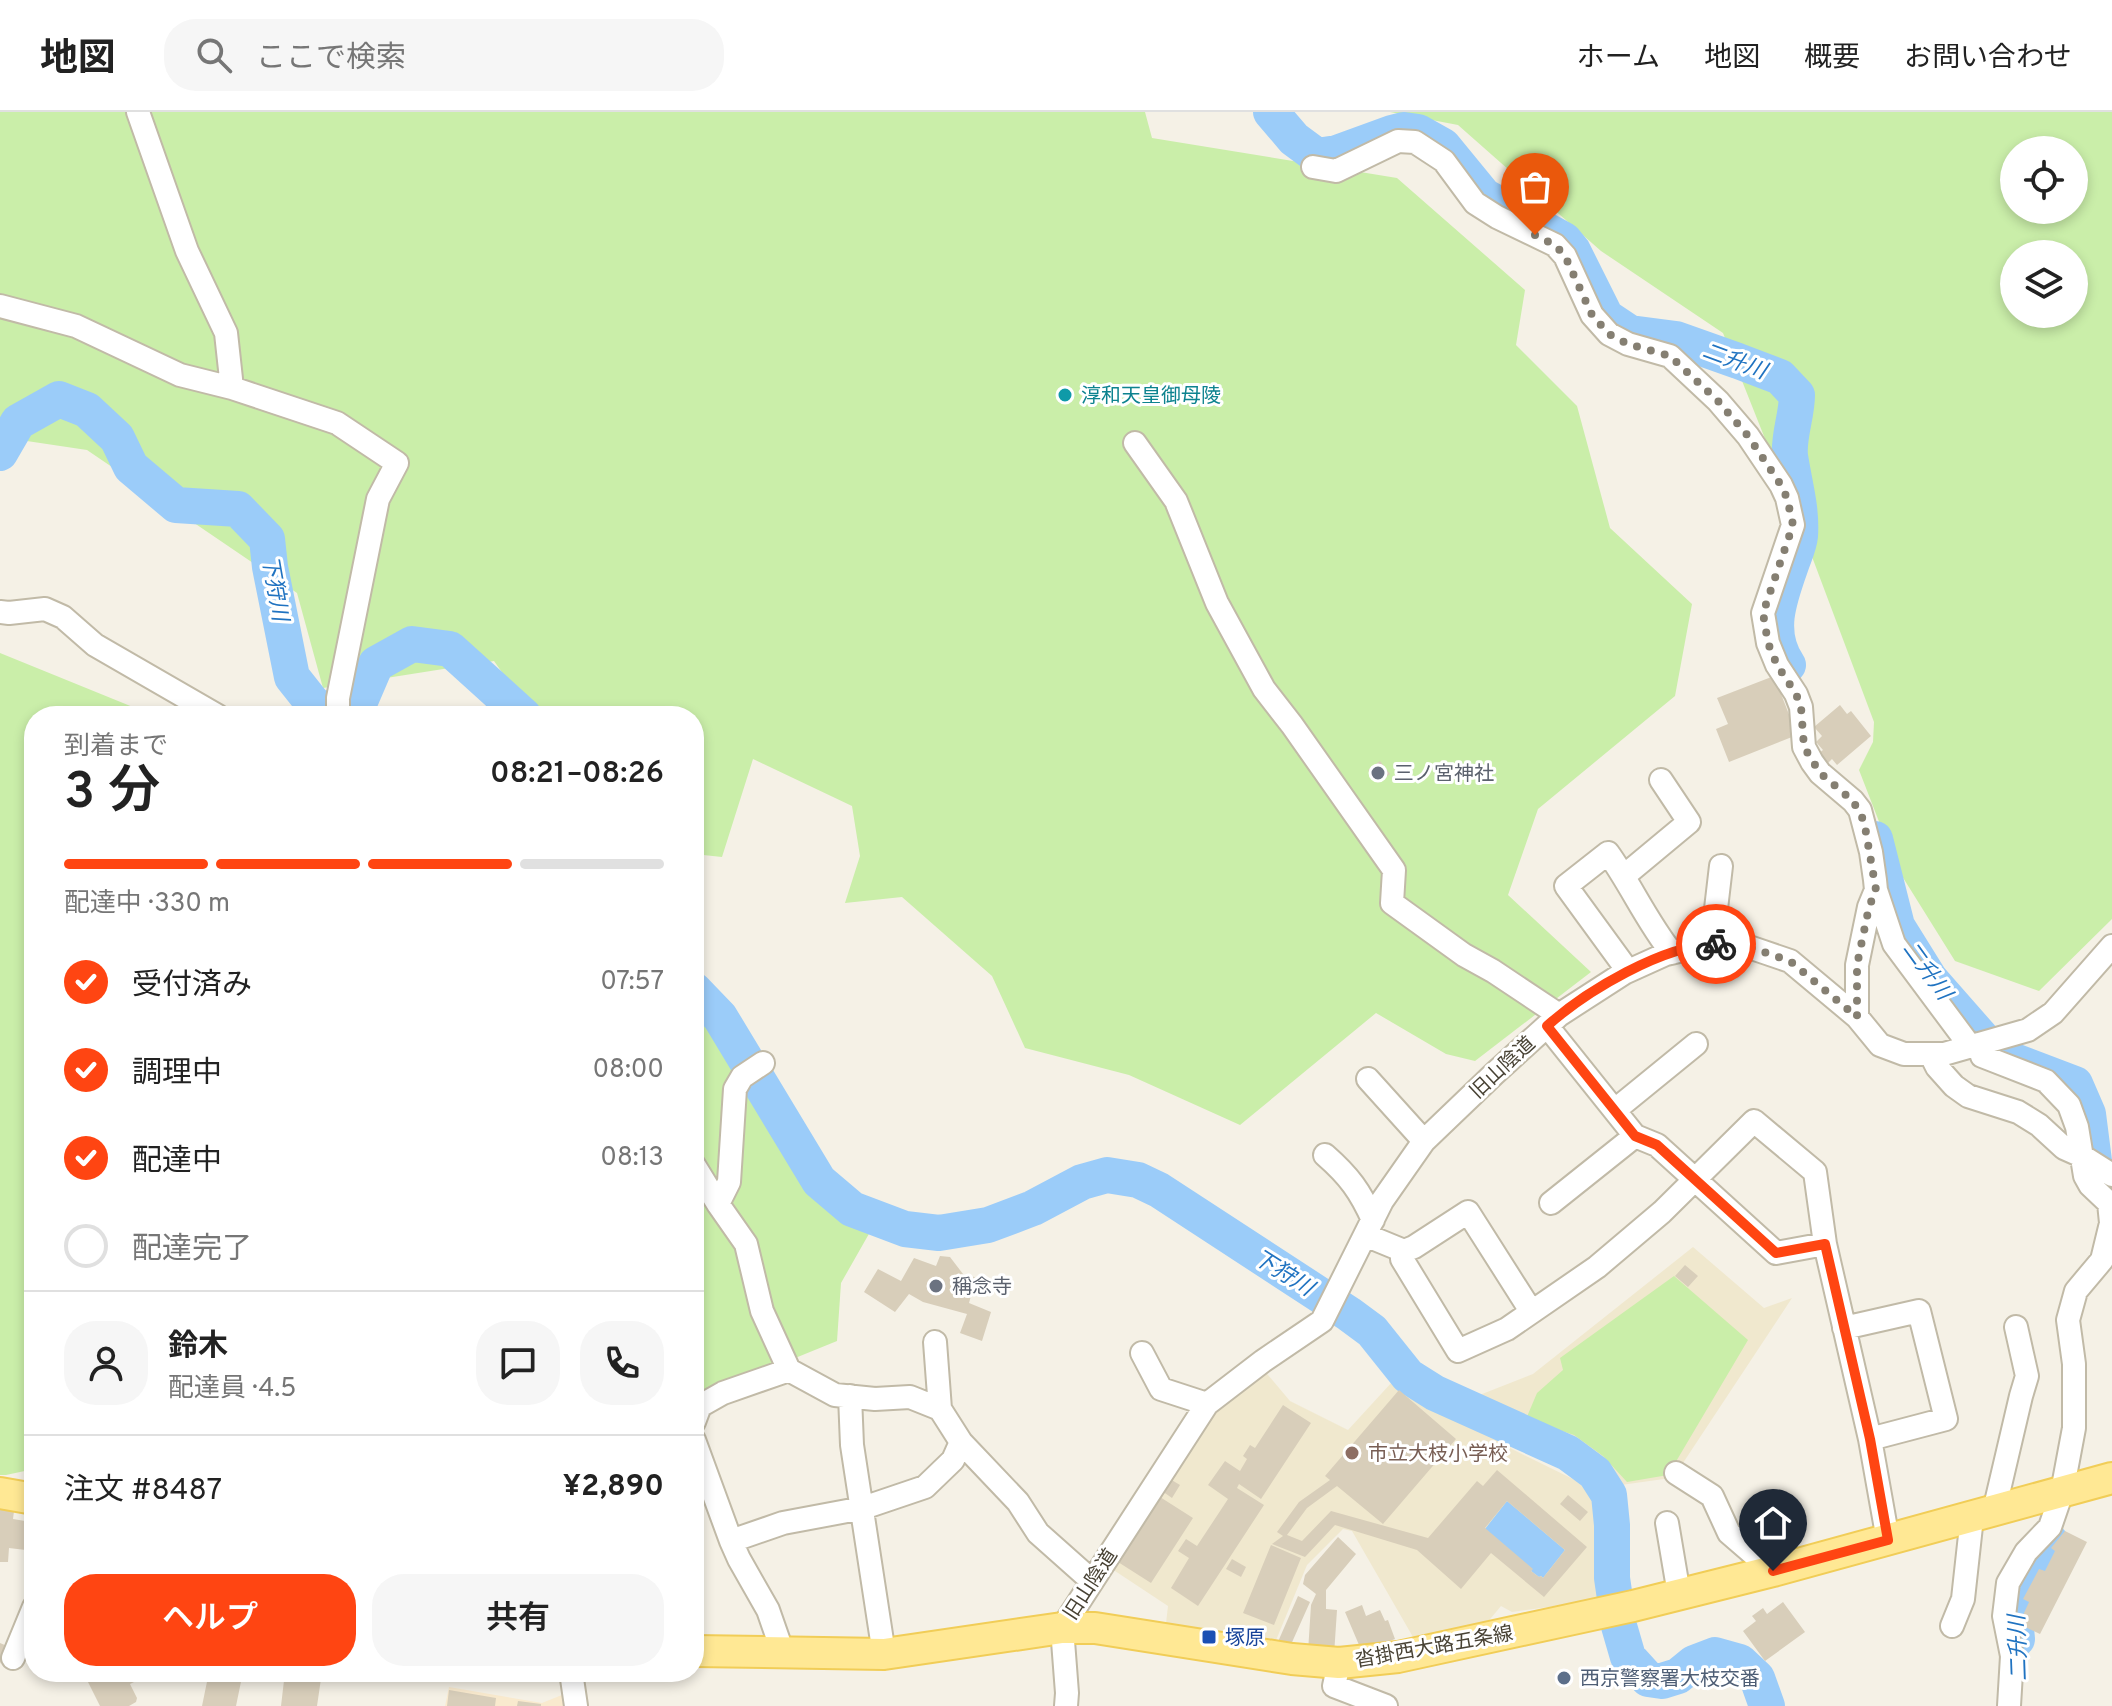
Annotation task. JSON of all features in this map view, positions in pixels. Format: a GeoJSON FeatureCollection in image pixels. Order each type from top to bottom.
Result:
{"type":"FeatureCollection","features":[{"type":"Feature","properties":{"kind":"main road","name":"沓掛西大路五条線"},"geometry":{"type":"LineString","coordinates":[[704,1651],[884,1654],[1062,1628],[1095,1628],[1292,1659],[1339,1663],[1398,1657],[1773,1571],[2112,1478]]}},
{"type":"Feature","properties":{"kind":"main road"},"geometry":{"type":"LineString","coordinates":[[0,1493],[24,1497]]}},
{"type":"Feature","properties":{"kind":"street"},"geometry":{"type":"LineString","coordinates":[[138,112],[187,251],[226,333],[232,388]]}},
{"type":"Feature","properties":{"kind":"street"},"geometry":{"type":"LineString","coordinates":[[1313,167],[1336,171],[1398,141],[1415,142],[1444,161],[1475,203],[1555,245],[1565,256],[1592,315],[1609,334],[1628,344],[1670,356],[1718,401],[1748,436],[1781,485],[1793,525],[1763,613],[1768,643],[1801,707],[1804,747],[1812,762],[1860,810],[1871,852],[1876,890],[1894,944],[1982,1056],[2046,1081],[2069,1105],[2077,1127],[2085,1176],[2109,1203],[2111,1223],[2102,1260],[2076,1291],[2068,1320],[2074,1364],[2074,1428],[2062,1492],[2050,1527],[2026,1552],[2008,1583],[2004,1616],[2012,1656],[2009,1706]]}},
{"type":"Feature","properties":{"kind":"street"},"geometry":{"type":"LineString","coordinates":[[0,306],[76,326],[180,375],[232,388],[337,423],[397,463],[378,499],[338,706]]}},
{"type":"Feature","properties":{"kind":"street"},"geometry":{"type":"LineString","coordinates":[[1135,443],[1176,501],[1217,603],[1264,689],[1394,870],[1392,903],[1464,955],[1493,971],[1553,1020],[1635,1136],[1657,1145],[1776,1253],[1825,1244]]}},
{"type":"Feature","properties":{"kind":"street"},"geometry":{"type":"LineString","coordinates":[[0,612],[45,609],[63,617],[95,645],[201,706]]}},
{"type":"Feature","properties":{"kind":"street"},"geometry":{"type":"LineString","coordinates":[[1624,876],[1689,822],[1661,780]]}},
{"type":"Feature","properties":{"kind":"street"},"geometry":{"type":"LineString","coordinates":[[1628,971],[1566,886],[1608,853],[1672,953]]}},
{"type":"Feature","properties":{"kind":"street"},"geometry":{"type":"LineString","coordinates":[[1712,943],[1721,866]]}},
{"type":"Feature","properties":{"kind":"street"},"geometry":{"type":"LineString","coordinates":[[1857,1017],[1857,965],[1869,907],[1876,890]]}},
{"type":"Feature","properties":{"kind":"street","name":"旧山陰道"},"geometry":{"type":"LineString","coordinates":[[1062,1628],[1207,1404],[1322,1321],[1382,1201],[1424,1141],[1553,1020],[1628,971],[1672,953],[1712,943],[1749,947],[1790,961],[1857,1017],[1880,1045],[1904,1054],[1931,1055],[2028,1030],[2053,1013],[2112,946]]}},
{"type":"Feature","properties":{"kind":"street"},"geometry":{"type":"LineString","coordinates":[[1615,1110],[1696,1044]]}},
{"type":"Feature","properties":{"kind":"street"},"geometry":{"type":"LineString","coordinates":[[1931,1055],[1954,1086],[1968,1096],[2018,1112],[2039,1125],[2064,1148],[2112,1175]]}},
{"type":"Feature","properties":{"kind":"street"},"geometry":{"type":"LineString","coordinates":[[718,1204],[729,1182],[735,1089],[742,1077],[762,1063]]}},
{"type":"Feature","properties":{"kind":"street"},"geometry":{"type":"LineString","coordinates":[[1368,1079],[1424,1141]]}},
{"type":"Feature","properties":{"kind":"street"},"geometry":{"type":"LineString","coordinates":[[1404,1251],[1402,1259],[1458,1351],[1507,1329],[1597,1267],[1662,1212],[1754,1121],[1815,1172],[1825,1244],[1870,1439],[1888,1540]]}},
{"type":"Feature","properties":{"kind":"street"},"geometry":{"type":"LineString","coordinates":[[1551,1203],[1635,1136]]}},
{"type":"Feature","properties":{"kind":"street"},"geometry":{"type":"LineString","coordinates":[[1325,1155],[1342,1169],[1362,1195],[1369,1227],[1404,1251]]}},
{"type":"Feature","properties":{"kind":"street"},"geometry":{"type":"LineString","coordinates":[[704,1181],[746,1244],[762,1311],[789,1370],[835,1395],[875,1399],[910,1397],[940,1409]]}},
{"type":"Feature","properties":{"kind":"street"},"geometry":{"type":"LineString","coordinates":[[1404,1251],[1468,1212],[1531,1311]]}},
{"type":"Feature","properties":{"kind":"street"},"geometry":{"type":"LineString","coordinates":[[1844,1328],[1919,1311],[1946,1419],[1870,1439]]}},
{"type":"Feature","properties":{"kind":"street"},"geometry":{"type":"LineString","coordinates":[[1952,1626],[1963,1599],[1983,1514],[2027,1376],[2016,1327]]}},
{"type":"Feature","properties":{"kind":"street"},"geometry":{"type":"LineString","coordinates":[[935,1342],[940,1409],[961,1442],[1018,1502],[1038,1533],[1092,1581]]}},
{"type":"Feature","properties":{"kind":"street"},"geometry":{"type":"LineString","coordinates":[[1142,1353],[1161,1389],[1207,1404]]}},
{"type":"Feature","properties":{"kind":"street"},"geometry":{"type":"LineString","coordinates":[[2027,1376],[2048,1368]]}},
{"type":"Feature","properties":{"kind":"street"},"geometry":{"type":"LineString","coordinates":[[704,1404],[723,1393],[789,1370]]}},
{"type":"Feature","properties":{"kind":"street"},"geometry":{"type":"LineString","coordinates":[[850,1396],[852,1445],[884,1654]]}},
{"type":"Feature","properties":{"kind":"street"},"geometry":{"type":"LineString","coordinates":[[731,1541],[783,1523],[863,1508],[925,1487],[953,1460],[961,1442]]}},
{"type":"Feature","properties":{"kind":"street"},"geometry":{"type":"LineString","coordinates":[[704,1467],[731,1541],[768,1610],[783,1653]]}},
{"type":"Feature","properties":{"kind":"street"},"geometry":{"type":"LineString","coordinates":[[1676,1473],[1712,1496],[1729,1533],[1773,1571]]}},
{"type":"Feature","properties":{"kind":"street"},"geometry":{"type":"LineString","coordinates":[[1667,1523],[1679,1594]]}},
{"type":"Feature","properties":{"kind":"street"},"geometry":{"type":"LineString","coordinates":[[1062,1628],[1066,1706]]}},
{"type":"Feature","properties":{"kind":"street"},"geometry":{"type":"LineString","coordinates":[[13,1658],[24,1639]]}},
{"type":"Feature","properties":{"kind":"street"},"geometry":{"type":"LineString","coordinates":[[1339,1663],[1334,1686],[1386,1706]]}},
{"type":"Feature","properties":{"kind":"street"},"geometry":{"type":"LineString","coordinates":[[572,1682],[576,1706]]}},
{"type":"Feature","properties":{"kind":"shaded area","name":"市立大枝小学校"},"geometry":{"type":"Polygon","coordinates":[[[1693,1247],[1764,1308],[1792,1298],[1679,1469],[1707,1503],[1671,1478],[1621,1485],[1602,1457],[1572,1437],[1524,1421],[1510,1448],[1592,1491],[1610,1526],[1600,1583],[1601,1599],[1573,1609],[1556,1606],[1512,1612],[1501,1606],[1481,1630],[1417,1644],[1352,1531],[1343,1529],[1307,1565],[1272,1650],[1165,1632],[1168,1606],[1112,1569],[1219,1402],[1263,1369],[1290,1401],[1348,1430],[1393,1381],[1482,1433],[1495,1407],[1477,1396],[1533,1374],[1693,1247]]]}},
{"type":"Feature","properties":{"kind":"shaded area"},"geometry":{"type":"Polygon","coordinates":[[[449,1687],[542,1703],[562,1695],[565,1706],[445,1706],[449,1687]]]}},
{"type":"Feature","properties":{"kind":"green space"},"geometry":{"type":"Polygon","coordinates":[[[0,112],[1145,112],[1152,138],[1397,178],[1525,290],[1516,345],[1577,406],[1610,528],[1692,604],[1675,696],[1538,809],[1508,895],[1591,972],[1475,1061],[1446,1054],[1376,1013],[1240,1125],[1129,1075],[1025,1048],[992,976],[902,897],[845,903],[860,856],[852,806],[753,759],[722,857],[704,855],[704,706],[526,706],[494,661],[323,688],[297,593],[87,450],[0,437],[0,112]]]}},
{"type":"Feature","properties":{"kind":"green space"},"geometry":{"type":"Polygon","coordinates":[[[1390,112],[2112,112],[2112,919],[2039,991],[1955,961],[1897,868],[1859,770],[1873,742],[1874,722],[1723,333],[1601,251],[1458,125],[1390,112]]]}},
{"type":"Feature","properties":{"kind":"green space"},"geometry":{"type":"Polygon","coordinates":[[[0,653],[130,706],[24,706],[24,1471],[0,1475],[0,653]]]}},
{"type":"Feature","properties":{"kind":"green space"},"geometry":{"type":"Polygon","coordinates":[[[704,1021],[870,1232],[841,1283],[837,1341],[704,1395],[704,1021]]]}},
{"type":"Feature","properties":{"kind":"green space"},"geometry":{"type":"Polygon","coordinates":[[[1674,1276],[1748,1340],[1668,1475],[1627,1482],[1603,1456],[1574,1435],[1526,1419],[1537,1393],[1563,1370],[1560,1358],[1674,1276]]]}},
{"type":"Feature","properties":{"kind":"water"},"geometry":{"type":"Polygon","coordinates":[[[1507,1501],[1565,1550],[1543,1578],[1485,1529],[1507,1501]]]}},
{"type":"Feature","properties":{"kind":"building"},"geometry":{"type":"Polygon","coordinates":[[[1774,676],[1797,735],[1729,762],[1716,729],[1728,724],[1717,698],[1774,676]]]}},
{"type":"Feature","properties":{"kind":"building"},"geometry":{"type":"Polygon","coordinates":[[[1840,705],[1847,714],[1851,711],[1871,736],[1837,765],[1832,759],[1828,763],[1819,753],[1823,750],[1816,742],[1822,736],[1814,727],[1840,705]]]}},
{"type":"Feature","properties":{"kind":"building"},"geometry":{"type":"Polygon","coordinates":[[[1380,761],[1390,774],[1378,783],[1368,770],[1380,761]]]}},
{"type":"Feature","properties":{"kind":"building"},"geometry":{"type":"Polygon","coordinates":[[[940,1256],[950,1257],[963,1274],[982,1279],[978,1294],[972,1292],[969,1303],[991,1312],[982,1341],[960,1333],[967,1314],[923,1302],[909,1294],[895,1312],[864,1292],[878,1269],[901,1281],[914,1258],[936,1266],[940,1256]]]}},
{"type":"Feature","properties":{"kind":"building"},"geometry":{"type":"Polygon","coordinates":[[[1685,1265],[1698,1276],[1688,1287],[1675,1276],[1685,1265]]]}},
{"type":"Feature","properties":{"kind":"building"},"geometry":{"type":"Polygon","coordinates":[[[1399,1390],[1456,1439],[1383,1524],[1337,1486],[1307,1508],[1287,1535],[1302,1541],[1331,1511],[1428,1538],[1477,1481],[1483,1486],[1497,1470],[1587,1547],[1544,1597],[1491,1553],[1461,1589],[1417,1550],[1335,1525],[1305,1557],[1272,1544],[1283,1536],[1277,1532],[1299,1502],[1330,1480],[1325,1476],[1399,1390]],[[1507,1501],[1485,1528],[1539,1577],[1543,1578],[1565,1550],[1507,1501]]]}},
{"type":"Feature","properties":{"kind":"building"},"geometry":{"type":"Polygon","coordinates":[[[1283,1405],[1311,1423],[1261,1499],[1239,1484],[1237,1488],[1264,1505],[1198,1606],[1171,1588],[1189,1558],[1178,1551],[1186,1539],[1197,1546],[1228,1499],[1208,1485],[1225,1461],[1240,1471],[1247,1459],[1243,1456],[1250,1445],[1255,1448],[1283,1405]]]}},
{"type":"Feature","properties":{"kind":"building"},"geometry":{"type":"Polygon","coordinates":[[[1170,1479],[1180,1485],[1172,1498],[1162,1491],[1170,1479]]]}},
{"type":"Feature","properties":{"kind":"building"},"geometry":{"type":"Polygon","coordinates":[[[1568,1495],[1588,1512],[1580,1521],[1560,1504],[1568,1495]]]}},
{"type":"Feature","properties":{"kind":"building"},"geometry":{"type":"Polygon","coordinates":[[[1160,1497],[1193,1518],[1151,1583],[1118,1562],[1160,1497]]]}},
{"type":"Feature","properties":{"kind":"building"},"geometry":{"type":"Polygon","coordinates":[[[0,1509],[14,1511],[13,1519],[24,1521],[24,1550],[9,1548],[8,1562],[0,1562],[0,1509]]]}},
{"type":"Feature","properties":{"kind":"building"},"geometry":{"type":"Polygon","coordinates":[[[2065,1531],[2087,1542],[2040,1634],[2019,1624],[2029,1602],[2023,1599],[2039,1569],[2045,1571],[2055,1551],[2051,1548],[2065,1531]]]}},
{"type":"Feature","properties":{"kind":"building"},"geometry":{"type":"Polygon","coordinates":[[[1338,1537],[1356,1554],[1326,1590],[1326,1609],[1337,1610],[1334,1655],[1308,1652],[1311,1605],[1316,1594],[1303,1584],[1305,1575],[1338,1537]]]}},
{"type":"Feature","properties":{"kind":"building"},"geometry":{"type":"Polygon","coordinates":[[[1271,1545],[1301,1558],[1274,1625],[1243,1613],[1271,1545]]]}},
{"type":"Feature","properties":{"kind":"building"},"geometry":{"type":"Polygon","coordinates":[[[1232,1559],[1246,1567],[1241,1577],[1226,1569],[1232,1559]]]}},
{"type":"Feature","properties":{"kind":"building"},"geometry":{"type":"Polygon","coordinates":[[[1298,1596],[1310,1602],[1289,1649],[1277,1644],[1298,1596]]]}},
{"type":"Feature","properties":{"kind":"building"},"geometry":{"type":"Polygon","coordinates":[[[1783,1602],[1805,1632],[1765,1661],[1743,1631],[1756,1621],[1752,1616],[1763,1608],[1767,1614],[1783,1602]]]}},
{"type":"Feature","properties":{"kind":"building"},"geometry":{"type":"Polygon","coordinates":[[[1362,1605],[1366,1616],[1380,1610],[1385,1621],[1388,1620],[1395,1639],[1362,1652],[1345,1612],[1362,1605]]]}},
{"type":"Feature","properties":{"kind":"building"},"geometry":{"type":"Polygon","coordinates":[[[0,1643],[7,1646],[0,1664],[0,1643]]]}},
{"type":"Feature","properties":{"kind":"building"},"geometry":{"type":"Polygon","coordinates":[[[88,1682],[134,1682],[130,1684],[136,1702],[129,1706],[100,1706],[88,1682]]]}},
{"type":"Feature","properties":{"kind":"building"},"geometry":{"type":"Polygon","coordinates":[[[207,1682],[241,1682],[236,1706],[202,1706],[207,1682]]]}},
{"type":"Feature","properties":{"kind":"building"},"geometry":{"type":"Polygon","coordinates":[[[284,1682],[321,1682],[317,1706],[281,1706],[284,1682]]]}},
{"type":"Feature","properties":{"kind":"building"},"geometry":{"type":"Polygon","coordinates":[[[449,1690],[496,1698],[495,1706],[447,1706],[449,1690]]]}},
{"type":"Feature","properties":{"kind":"building"},"geometry":{"type":"Polygon","coordinates":[[[518,1701],[541,1704],[541,1706],[517,1706],[518,1701]]]}},
{"type":"Feature","properties":{"kind":"waterway","name":"二升川"},"geometry":{"type":"LineString","coordinates":[[1271,112],[1294,139],[1317,156],[1337,153],[1404,130],[1418,132],[1443,146],[1484,196],[1564,240],[1573,251],[1606,317],[1630,333],[1676,339],[1780,377],[1797,395],[1790,456],[1799,506],[1800,536],[1779,603],[1776,628],[1781,653],[1788,665]]}},
{"type":"Feature","properties":{"kind":"waterway","name":"下狩川"},"geometry":{"type":"LineString","coordinates":[[0,453],[18,422],[59,399],[87,410],[117,438],[131,467],[176,505],[238,509],[267,539],[292,677],[315,706]]}},
{"type":"Feature","properties":{"kind":"waterway","name":"下狩川"},"geometry":{"type":"LineString","coordinates":[[358,706],[376,664],[412,644],[450,649],[513,706]]}},
{"type":"Feature","properties":{"kind":"waterway","name":"二升川"},"geometry":{"type":"LineString","coordinates":[[1875,839],[1897,926],[1930,979],[1996,1054],[2075,1084],[2088,1114],[2096,1177],[2109,1193]]}},
{"type":"Feature","properties":{"kind":"waterway","name":"下狩川"},"geometry":{"type":"LineString","coordinates":[[704,1000],[720,1017],[819,1181],[852,1209],[905,1229],[939,1233],[988,1225],[1033,1208],[1082,1182],[1107,1175],[1138,1180],[1159,1190],[1349,1314],[1372,1331],[1408,1376],[1435,1393],[1568,1453],[1595,1473],[1609,1495],[1612,1578],[1619,1626],[1628,1657],[1648,1679],[1662,1681],[1678,1676],[1694,1663],[1715,1655],[1740,1662],[1757,1678],[1767,1706]]}},
{"type":"Feature","properties":{"kind":"waterway","name":"二升川"},"geometry":{"type":"LineString","coordinates":[[2017,1639],[2016,1610],[2020,1586],[2031,1563],[2050,1541]]}},
{"type":"Feature","properties":{"kind":"way so far"},"geometry":{"type":"LineString","coordinates":[[1535,235],[1555,245],[1565,256],[1592,315],[1609,334],[1628,344],[1670,356],[1718,401],[1748,436],[1787,498],[1793,525],[1763,613],[1768,643],[1801,707],[1804,747],[1820,773],[1853,801],[1864,821],[1876,890],[1869,907],[1857,965],[1857,1017],[1790,961],[1749,947],[1716,944]]}},
{"type":"Feature","properties":{"kind":"place","name":"淳和天皇御母陵"},"geometry":{"type":"Point","coordinates":[1065,395]}},
{"type":"Feature","properties":{"kind":"place","name":"三ノ宮神社"},"geometry":{"type":"Point","coordinates":[1378,773]}},
{"type":"Feature","properties":{"kind":"place","name":"稱念寺"},"geometry":{"type":"Point","coordinates":[936,1286]}},
{"type":"Feature","properties":{"kind":"place","name":"市立大枝小学校"},"geometry":{"type":"Point","coordinates":[1352,1453]}},
{"type":"Feature","properties":{"kind":"place","name":"塚原"},"geometry":{"type":"Point","coordinates":[1209,1637]}},
{"type":"Feature","properties":{"kind":"place","name":"西京警察署大枝交番"},"geometry":{"type":"Point","coordinates":[1564,1678]}},
{"type":"Feature","properties":{"kind":"route"},"geometry":{"type":"LineString","coordinates":[[1716,944],[1666,954],[1624,973],[1547,1026],[1635,1136],[1657,1145],[1776,1253],[1825,1244],[1870,1439],[1888,1540],[1773,1571]]}}]}
